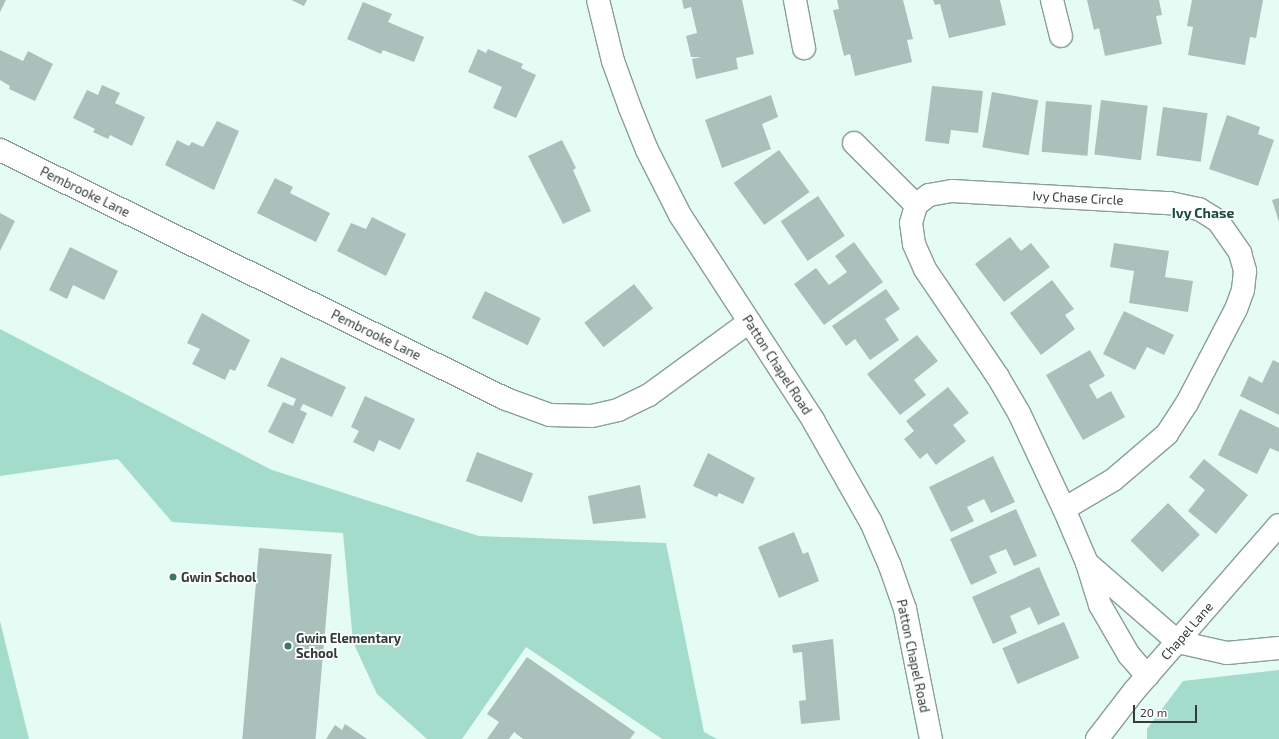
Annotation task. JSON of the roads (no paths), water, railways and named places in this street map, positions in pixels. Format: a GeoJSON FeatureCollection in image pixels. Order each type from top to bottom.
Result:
{"type":"FeatureCollection","features":[{"type":"Feature","properties":{"kind":"street","name":"Patton Chapel Road"},"geometry":{"type":"LineString","coordinates":[[598,0],[613,61],[647,150],[680,215],[813,420],[871,522],[890,566],[905,609],[931,739]]}},
{"type":"Feature","properties":{"kind":"street"},"geometry":{"type":"LineString","coordinates":[[795,0],[804,48]]}},
{"type":"Feature","properties":{"kind":"street"},"geometry":{"type":"LineString","coordinates":[[1052,0],[1060,36]]}},
{"type":"Feature","properties":{"kind":"street"},"geometry":{"type":"LineString","coordinates":[[854,143],[916,205],[911,222],[914,244],[925,269],[1019,412],[1064,509],[1087,563],[1100,605],[1129,655],[1147,676]]}},
{"type":"Feature","properties":{"kind":"street","name":"Pembrooke Lane"},"geometry":{"type":"LineString","coordinates":[[0,150],[506,399],[550,415],[592,416],[618,410],[649,395],[749,322]]}},
{"type":"Feature","properties":{"kind":"street","name":"Ivy Chase Circle"},"geometry":{"type":"LineString","coordinates":[[916,205],[929,195],[952,191],[1170,203],[1199,209],[1218,221],[1240,253],[1245,270],[1243,290],[1236,309],[1187,403],[1167,434],[1114,480],[1064,509]]}},
{"type":"Feature","properties":{"kind":"street","name":"Chapel Lane"},"geometry":{"type":"LineString","coordinates":[[1097,739],[1147,676],[1279,525]]}},
{"type":"Feature","properties":{"kind":"street"},"geometry":{"type":"LineString","coordinates":[[1087,563],[1178,642],[1228,653],[1279,648]]}},
{"type":"Feature","properties":{"kind":"place","name":"Gwin School"},"geometry":{"type":"Point","coordinates":[173,577]}},
{"type":"Feature","properties":{"kind":"place","name":"Gwin Elementary School"},"geometry":{"type":"Point","coordinates":[288,646]}},
{"type":"Feature","properties":{"kind":"district","name":"Ivy Chase"},"geometry":{"type":"Point","coordinates":[1203,213]}}]}
